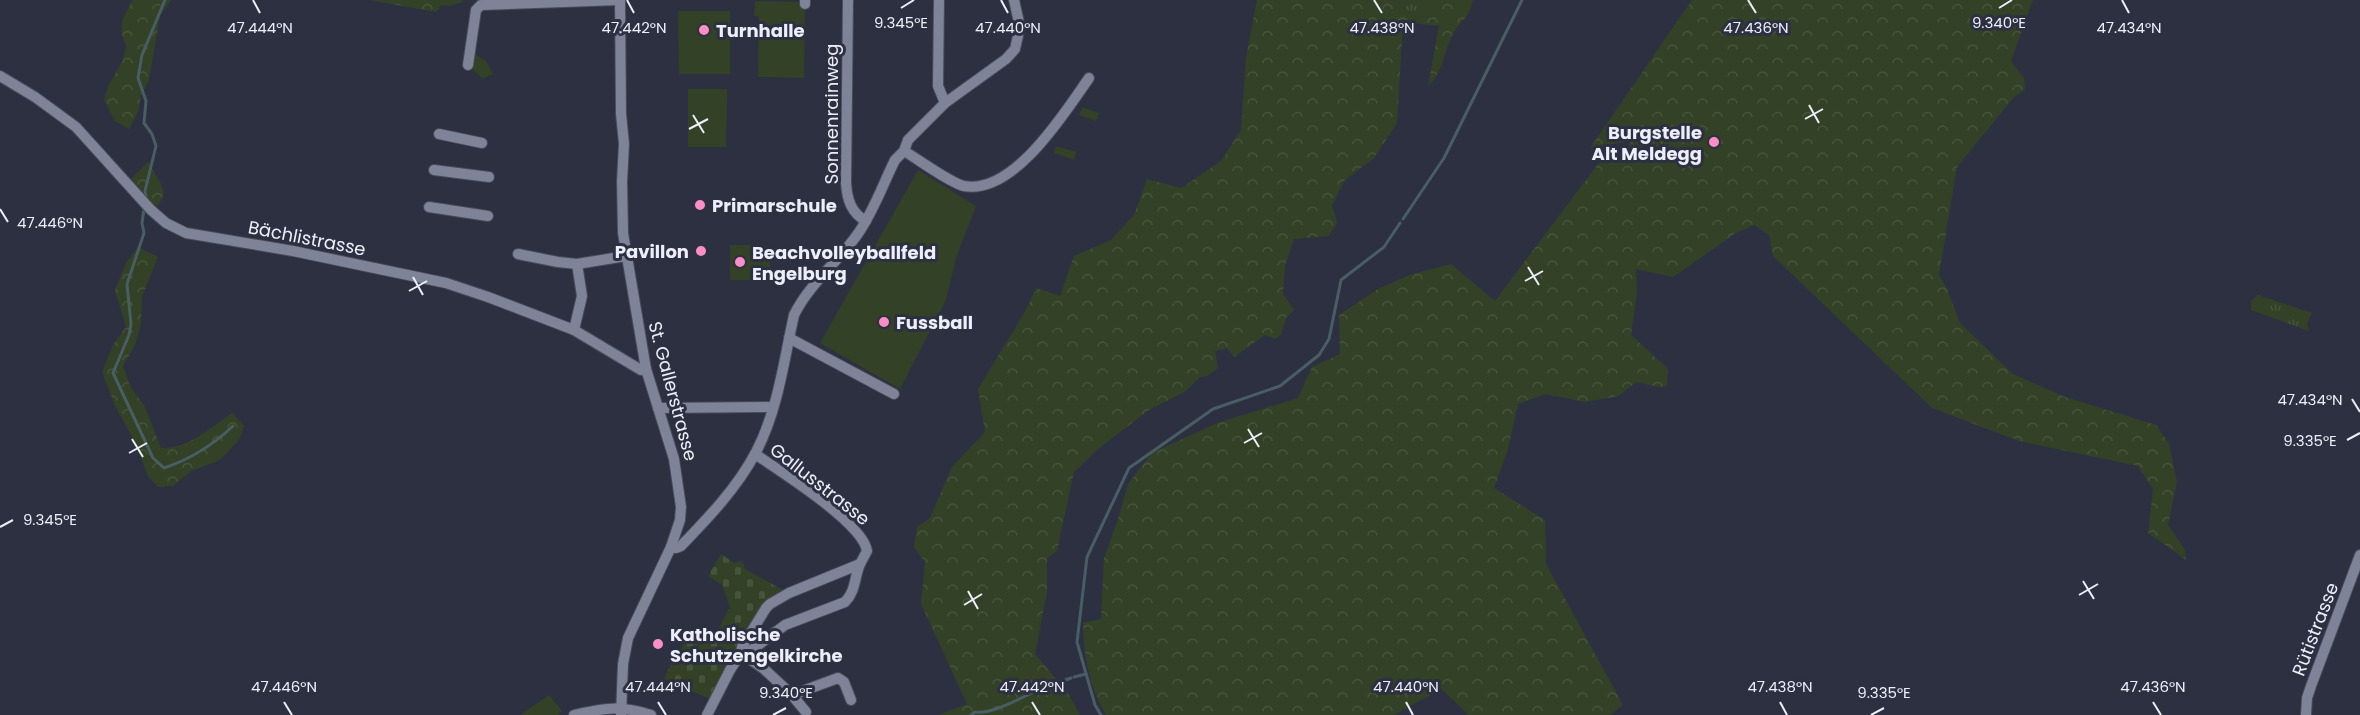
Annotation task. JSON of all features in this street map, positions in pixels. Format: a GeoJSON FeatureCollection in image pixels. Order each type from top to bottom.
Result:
{"type":"FeatureCollection","features":[{"type":"Feature","properties":{"kind":"street"},"geometry":{"type":"LineString","coordinates":[[468,65],[476,10],[481,4],[619,0]]}},
{"type":"Feature","properties":{"kind":"street","name":"St. Gallerstrasse"},"geometry":{"type":"LineString","coordinates":[[619,0],[621,114],[624,144],[622,212],[626,256],[646,369],[674,459],[681,494],[680,520],[671,547],[628,638],[623,664],[622,711]]}},
{"type":"Feature","properties":{"kind":"street","name":"Sonnenrainweg"},"geometry":{"type":"LineString","coordinates":[[848,0],[846,183],[849,204],[855,213],[866,221]]}},
{"type":"Feature","properties":{"kind":"street"},"geometry":{"type":"LineString","coordinates":[[939,0],[938,86],[945,103]]}},
{"type":"Feature","properties":{"kind":"street"},"geometry":{"type":"LineString","coordinates":[[671,547],[676,549],[681,546],[722,502],[755,454],[765,433],[794,315],[813,283],[847,248],[866,221],[895,160],[904,151],[908,140],[945,103],[1016,50],[1020,27],[1014,0]]}},
{"type":"Feature","properties":{"kind":"street","name":"Bächlistrasse"},"geometry":{"type":"LineString","coordinates":[[0,76],[35,97],[76,127],[151,210],[166,223],[186,233],[288,250],[446,283],[574,330],[641,370],[646,369]]}},
{"type":"Feature","properties":{"kind":"street"},"geometry":{"type":"LineString","coordinates":[[904,151],[962,185],[976,187],[988,184],[1023,161],[1045,139],[1059,123],[1089,78]]}},
{"type":"Feature","properties":{"kind":"street"},"geometry":{"type":"LineString","coordinates":[[439,134],[482,143]]}},
{"type":"Feature","properties":{"kind":"street"},"geometry":{"type":"LineString","coordinates":[[434,170],[489,177]]}},
{"type":"Feature","properties":{"kind":"street"},"geometry":{"type":"LineString","coordinates":[[429,207],[488,216]]}},
{"type":"Feature","properties":{"kind":"street"},"geometry":{"type":"LineString","coordinates":[[518,254],[577,264],[626,256]]}},
{"type":"Feature","properties":{"kind":"street"},"geometry":{"type":"LineString","coordinates":[[574,330],[582,296],[577,264]]}},
{"type":"Feature","properties":{"kind":"street"},"geometry":{"type":"LineString","coordinates":[[789,338],[894,394]]}},
{"type":"Feature","properties":{"kind":"street"},"geometry":{"type":"LineString","coordinates":[[658,408],[772,407]]}},
{"type":"Feature","properties":{"kind":"street","name":"Gallusstrasse"},"geometry":{"type":"LineString","coordinates":[[755,454],[804,489],[859,534],[864,540],[867,551],[860,564]]}},
{"type":"Feature","properties":{"kind":"street","name":"Rütistrasse"},"geometry":{"type":"LineString","coordinates":[[2306,715],[2307,698],[2311,686],[2360,555]]}},
{"type":"Feature","properties":{"kind":"street"},"geometry":{"type":"LineString","coordinates":[[741,653],[749,652],[785,626],[845,602],[855,587],[860,564]]}},
{"type":"Feature","properties":{"kind":"street"},"geometry":{"type":"LineString","coordinates":[[706,715],[741,653],[742,647],[770,604],[789,593],[860,564]]}},
{"type":"Feature","properties":{"kind":"street"},"geometry":{"type":"LineString","coordinates":[[741,653],[764,669],[792,695],[806,712]]}},
{"type":"Feature","properties":{"kind":"street"},"geometry":{"type":"LineString","coordinates":[[792,695],[838,678],[844,682],[851,700]]}},
{"type":"Feature","properties":{"kind":"street"},"geometry":{"type":"LineString","coordinates":[[574,715],[608,708],[651,715]]}},
{"type":"Feature","properties":{"kind":"green space"},"geometry":{"type":"Polygon","coordinates":[[[132,0],[171,0],[160,16],[149,80],[141,96],[138,112],[129,129],[115,121],[104,100],[108,86],[123,60],[126,46],[122,34],[122,21],[132,0]]]}},
{"type":"Feature","properties":{"kind":"green space"},"geometry":{"type":"Polygon","coordinates":[[[369,0],[462,0],[463,2],[449,6],[441,5],[436,12],[369,0]]]}},
{"type":"Feature","properties":{"kind":"green space"},"geometry":{"type":"Polygon","coordinates":[[[1257,0],[1395,0],[1414,17],[1432,18],[1446,0],[1473,0],[1469,13],[1449,42],[1437,75],[1428,86],[1439,26],[1403,22],[1397,123],[1374,158],[1345,180],[1332,205],[1337,223],[1329,236],[1294,239],[1285,266],[1283,294],[1294,310],[1286,318],[1281,335],[1275,339],[1265,335],[1234,357],[1227,348],[1215,351],[1218,368],[1207,376],[1200,377],[1186,391],[1149,410],[1098,449],[1074,472],[1057,551],[1047,558],[1047,592],[1035,654],[1068,693],[1080,715],[939,715],[967,704],[921,604],[925,562],[914,547],[917,527],[930,518],[952,467],[985,432],[978,389],[1026,310],[1036,288],[1060,296],[1074,256],[1111,240],[1134,215],[1147,179],[1181,188],[1221,161],[1241,130],[1246,57],[1257,0]]]}},
{"type":"Feature","properties":{"kind":"green space"},"geometry":{"type":"Polygon","coordinates":[[[1395,0],[1446,0],[1433,18],[1414,17],[1395,0]]]}},
{"type":"Feature","properties":{"kind":"green space"},"geometry":{"type":"Polygon","coordinates":[[[1692,0],[2033,0],[2011,61],[2024,78],[2025,90],[2014,97],[1957,167],[1939,275],[1960,323],[2013,374],[2065,397],[2156,425],[2169,444],[2177,482],[2168,525],[2185,550],[2186,560],[2148,533],[2153,489],[2138,466],[2019,441],[1932,408],[1773,256],[1769,235],[1754,225],[1736,233],[1673,277],[1636,269],[1637,293],[1631,335],[1668,369],[1667,386],[1658,387],[1636,382],[1619,396],[1585,402],[1546,394],[1518,404],[1508,449],[1494,488],[1545,520],[1546,564],[1623,705],[1610,715],[1469,715],[1441,689],[1394,715],[1106,715],[1088,671],[1083,623],[1101,619],[1104,558],[1128,484],[1152,453],[1217,423],[1298,398],[1312,367],[1340,354],[1339,315],[1378,289],[1409,275],[1451,264],[1495,301],[1598,164],[1627,155],[1630,141],[1590,148],[1692,0]]]}},
{"type":"Feature","properties":{"kind":"green space"},"geometry":{"type":"Polygon","coordinates":[[[755,1],[805,2],[804,78],[758,77],[759,16],[754,16],[755,1]]]}},
{"type":"Feature","properties":{"kind":"green space","name":"Turnhalle"},"geometry":{"type":"Polygon","coordinates":[[[678,11],[730,11],[730,74],[679,74],[678,11]]]}},
{"type":"Feature","properties":{"kind":"green space"},"geometry":{"type":"Polygon","coordinates":[[[475,54],[486,61],[493,74],[483,79],[471,68],[475,54]]]}},
{"type":"Feature","properties":{"kind":"green space"},"geometry":{"type":"Polygon","coordinates":[[[688,89],[727,89],[726,147],[688,147],[688,89]]]}},
{"type":"Feature","properties":{"kind":"green space"},"geometry":{"type":"Polygon","coordinates":[[[1082,107],[1099,113],[1096,121],[1079,115],[1082,107]]]}},
{"type":"Feature","properties":{"kind":"green space"},"geometry":{"type":"Polygon","coordinates":[[[1056,146],[1076,152],[1074,160],[1054,153],[1056,146]]]}},
{"type":"Feature","properties":{"kind":"green space"},"geometry":{"type":"Polygon","coordinates":[[[148,162],[161,184],[164,195],[156,208],[131,179],[148,162]]]}},
{"type":"Feature","properties":{"kind":"green space","name":"Fussball"},"geometry":{"type":"Polygon","coordinates":[[[918,170],[976,206],[956,258],[946,300],[900,389],[820,343],[918,170]]]}},
{"type":"Feature","properties":{"kind":"green space"},"geometry":{"type":"Polygon","coordinates":[[[730,245],[751,245],[751,258],[752,246],[770,246],[770,280],[730,280],[730,245]]]}},
{"type":"Feature","properties":{"kind":"green space"},"geometry":{"type":"Polygon","coordinates":[[[138,247],[158,257],[142,296],[141,323],[135,345],[123,366],[130,386],[145,407],[161,448],[190,441],[232,413],[244,426],[239,440],[220,460],[191,471],[173,486],[158,487],[148,476],[134,440],[115,406],[102,372],[113,345],[126,327],[115,290],[126,263],[138,247]]]}},
{"type":"Feature","properties":{"kind":"green space"},"geometry":{"type":"Polygon","coordinates":[[[2258,295],[2312,313],[2307,324],[2309,331],[2251,310],[2251,301],[2258,295]]]}},
{"type":"Feature","properties":{"kind":"green space"},"geometry":{"type":"Polygon","coordinates":[[[721,554],[734,563],[740,561],[744,564],[745,569],[788,593],[769,609],[712,700],[664,679],[675,655],[687,638],[683,635],[687,627],[712,641],[730,607],[722,585],[708,576],[721,554]]]}},
{"type":"Feature","properties":{"kind":"green space"},"geometry":{"type":"Polygon","coordinates":[[[549,695],[562,711],[557,715],[520,715],[549,695]]]}},
{"type":"Feature","properties":{"kind":"waterway"},"geometry":{"type":"LineString","coordinates":[[146,198],[145,191],[156,146],[152,134],[144,123],[146,101],[138,78],[142,55],[165,0]]}},
{"type":"Feature","properties":{"kind":"waterway"},"geometry":{"type":"LineString","coordinates":[[1403,219],[1444,158],[1522,0]]}},
{"type":"Feature","properties":{"kind":"waterway"},"geometry":{"type":"LineString","coordinates":[[144,209],[142,223],[144,233],[127,284],[131,324],[129,335],[113,373],[153,458],[164,468],[201,451],[233,426]]}},
{"type":"Feature","properties":{"kind":"waterway"},"geometry":{"type":"LineString","coordinates":[[1101,715],[1095,705],[1077,642],[1087,557],[1129,468],[1213,409],[1280,386],[1319,355],[1329,339],[1341,280],[1384,247],[1400,223]]}},
{"type":"Feature","properties":{"kind":"waterway"},"geometry":{"type":"LineString","coordinates":[[1074,677],[1086,674]]}},
{"type":"Feature","properties":{"kind":"waterway"},"geometry":{"type":"LineString","coordinates":[[971,715],[975,712],[999,708],[1044,687],[1071,678]]}},
{"type":"Feature","properties":{"kind":"place","name":"Turnhalle"},"geometry":{"type":"Point","coordinates":[704,30]}},
{"type":"Feature","properties":{"kind":"place","name":"Burgstelle Alt Meldegg"},"geometry":{"type":"Point","coordinates":[1714,142]}},
{"type":"Feature","properties":{"kind":"place","name":"Primarschule"},"geometry":{"type":"Point","coordinates":[700,205]}},
{"type":"Feature","properties":{"kind":"place","name":"Pavillon"},"geometry":{"type":"Point","coordinates":[701,251]}},
{"type":"Feature","properties":{"kind":"place","name":"Beachvolleyballfeld Engelburg"},"geometry":{"type":"Point","coordinates":[740,262]}},
{"type":"Feature","properties":{"kind":"place","name":"Fussball"},"geometry":{"type":"Point","coordinates":[884,322]}},
{"type":"Feature","properties":{"kind":"place","name":"Katholische Schutzengelkirche"},"geometry":{"type":"Point","coordinates":[658,644]}}]}
